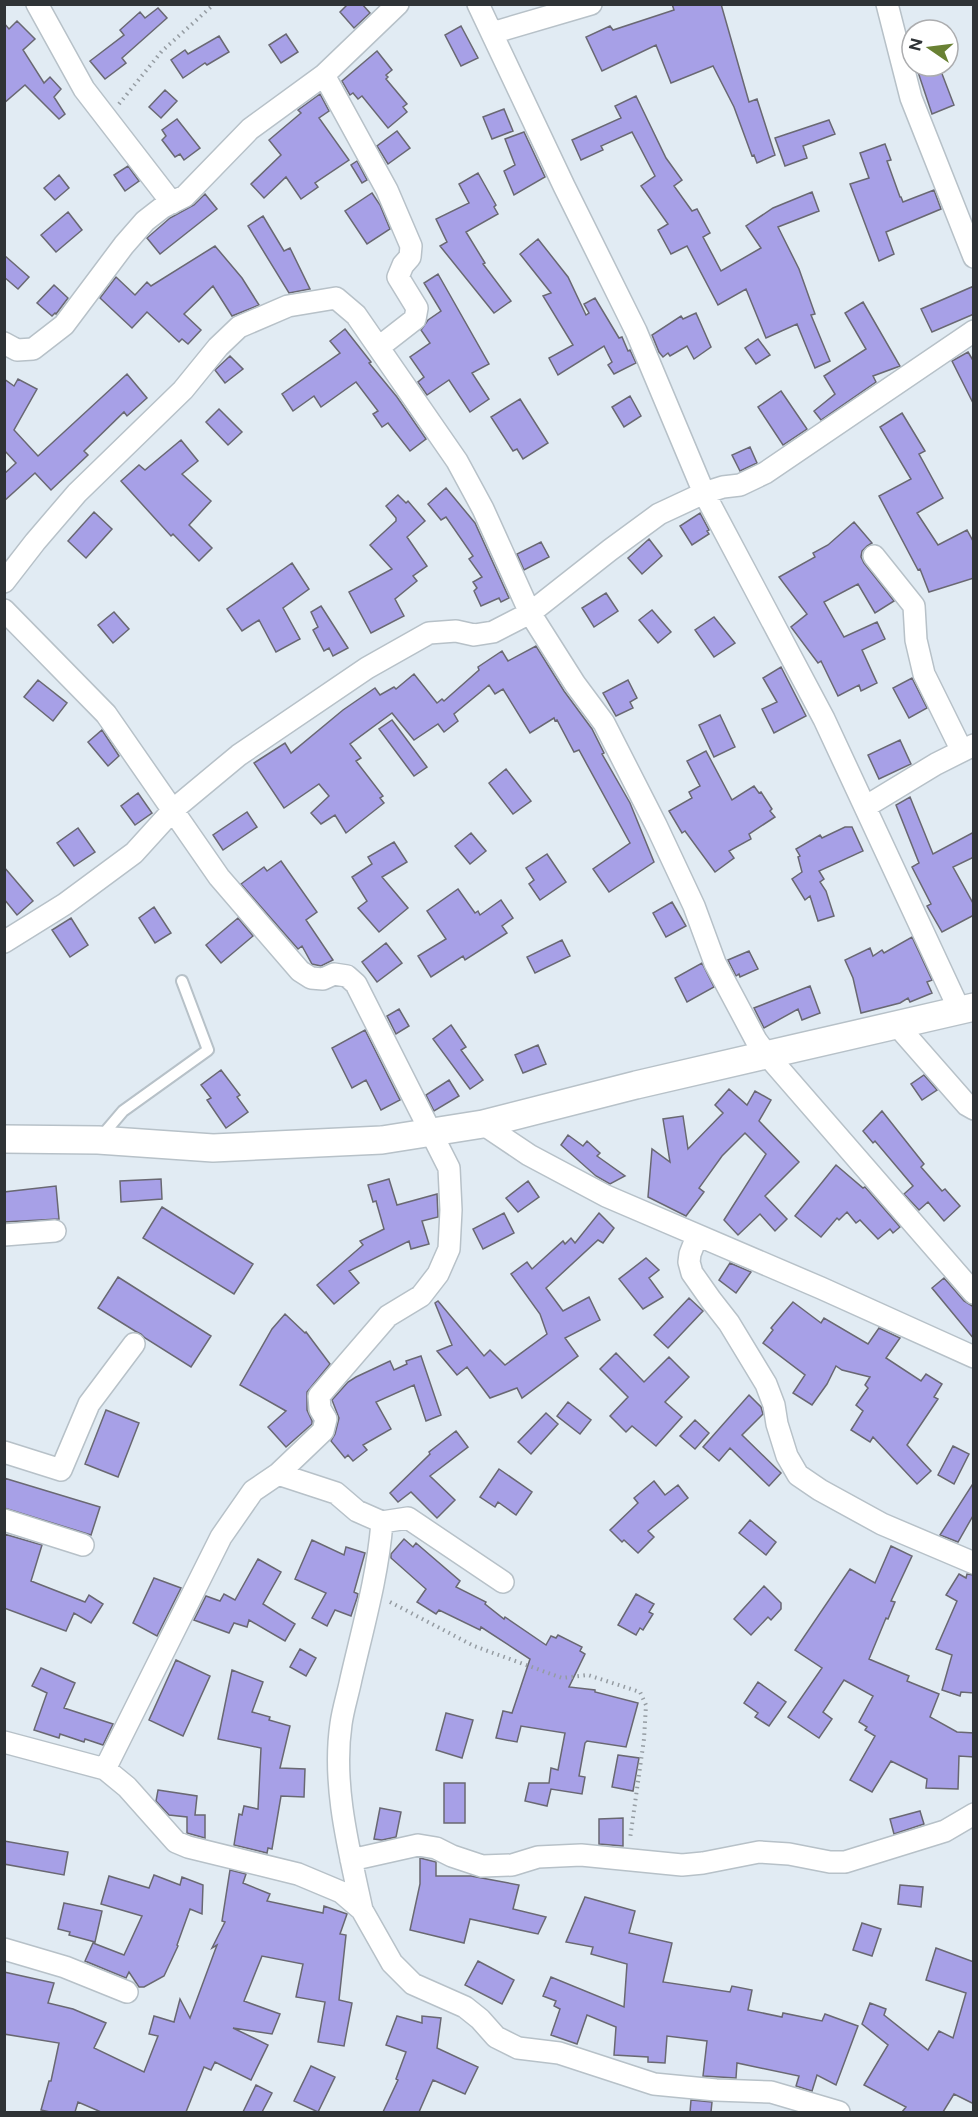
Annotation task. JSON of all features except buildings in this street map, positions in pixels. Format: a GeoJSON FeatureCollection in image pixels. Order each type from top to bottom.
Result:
{"type":"FeatureCollection","features":[{"type":"Feature","properties":{"kind":"street"},"geometry":{"type":"LineString","coordinates":[[37,4],[84,89],[172,203]]}},
{"type":"Feature","properties":{"kind":"street"},"geometry":{"type":"LineString","coordinates":[[4,343],[17,350],[33,349],[64,325],[124,245],[145,221],[163,207],[185,196],[250,129],[324,75],[398,4]]}},
{"type":"Feature","properties":{"kind":"street"},"geometry":{"type":"LineString","coordinates":[[4,1139],[98,1140],[213,1148],[382,1140],[483,1124],[966,1008],[865,807],[824,718],[704,493],[636,331],[478,4]]}},
{"type":"Feature","properties":{"kind":"street"},"geometry":{"type":"LineString","coordinates":[[492,33],[591,4]]}},
{"type":"Feature","properties":{"kind":"street"},"geometry":{"type":"LineString","coordinates":[[887,4],[911,98],[974,257]]}},
{"type":"Feature","properties":{"kind":"street"},"geometry":{"type":"LineString","coordinates":[[324,75],[387,190],[411,246],[410,257],[403,265],[398,277],[417,308],[415,319],[379,347]]}},
{"type":"Feature","properties":{"kind":"street"},"geometry":{"type":"LineString","coordinates":[[4,582],[77,493],[183,390],[218,346],[239,327],[288,306],[336,298],[356,315],[457,461],[483,509],[530,613],[575,684],[604,723],[694,906],[715,963],[756,1040],[974,1293]]}},
{"type":"Feature","properties":{"kind":"street"},"geometry":{"type":"LineString","coordinates":[[4,942],[65,904],[134,853],[174,809],[239,755],[367,668],[429,633],[456,631],[474,635],[493,632],[530,613],[610,549],[659,514],[704,493],[723,486],[740,485],[765,473],[974,331]]}},
{"type":"Feature","properties":{"kind":"street"},"geometry":{"type":"LineString","coordinates":[[865,807],[936,764],[968,748],[924,674],[916,640],[914,606],[874,556]]}},
{"type":"Feature","properties":{"kind":"street"},"geometry":{"type":"LineString","coordinates":[[4,610],[106,714],[219,877],[300,971],[311,978],[323,979],[334,974],[347,976],[356,984],[449,1168],[451,1210],[449,1249],[438,1274],[421,1296],[388,1316],[319,1395],[320,1409],[326,1419],[323,1431],[278,1474],[253,1491],[221,1537],[105,1769]]}},
{"type":"Feature","properties":{"kind":"street"},"geometry":{"type":"LineString","coordinates":[[896,1024],[967,1106],[974,1109]]}},
{"type":"Feature","properties":{"kind":"street"},"geometry":{"type":"LineString","coordinates":[[483,1124],[529,1155],[606,1196],[821,1288],[974,1357]]}},
{"type":"Feature","properties":{"kind":"street"},"geometry":{"type":"LineString","coordinates":[[4,1234],[55,1231]]}},
{"type":"Feature","properties":{"kind":"street"},"geometry":{"type":"LineString","coordinates":[[697,1236],[690,1254],[689,1262],[692,1273],[729,1323],[766,1384],[774,1405],[787,1456],[798,1475],[820,1490],[882,1524],[974,1563]]}},
{"type":"Feature","properties":{"kind":"street"},"geometry":{"type":"LineString","coordinates":[[4,1452],[61,1470],[89,1404],[134,1344]]}},
{"type":"Feature","properties":{"kind":"street"},"geometry":{"type":"LineString","coordinates":[[278,1474],[336,1493],[357,1511],[382,1522],[408,1518],[503,1582]]}},
{"type":"Feature","properties":{"kind":"street"},"geometry":{"type":"LineString","coordinates":[[4,1520],[83,1545]]}},
{"type":"Feature","properties":{"kind":"street"},"geometry":{"type":"LineString","coordinates":[[382,1522],[380,1547],[371,1592],[341,1724],[339,1781],[351,1860],[362,1910],[392,1963],[413,1984],[465,2007],[480,2019],[496,2037],[518,2049],[559,2053],[654,2084],[771,2092],[839,2112]]}},
{"type":"Feature","properties":{"kind":"street"},"geometry":{"type":"LineString","coordinates":[[4,1742],[105,1769],[127,1787],[176,1842],[298,1874],[341,1892],[362,1910]]}},
{"type":"Feature","properties":{"kind":"street"},"geometry":{"type":"LineString","coordinates":[[351,1860],[418,1845],[436,1848],[482,1866],[512,1865],[538,1857],[581,1855],[682,1865],[759,1852],[845,1862],[945,1831],[974,1814]]}},
{"type":"Feature","properties":{"kind":"street"},"geometry":{"type":"LineString","coordinates":[[4,1949],[65,1967],[127,1992]]}},
{"type":"Feature","properties":{"kind":"lane"},"geometry":{"type":"LineString","coordinates":[[98,1140],[123,1112],[208,1050],[182,981]]}},
{"type":"Feature","properties":{"kind":"path"},"geometry":{"type":"LineString","coordinates":[[107,119],[162,51],[213,5]]}},
{"type":"Feature","properties":{"kind":"path"},"geometry":{"type":"LineString","coordinates":[[371,1592],[474,1646],[562,1678],[588,1675],[640,1692],[646,1705],[644,1739],[626,1860]]}}]}
